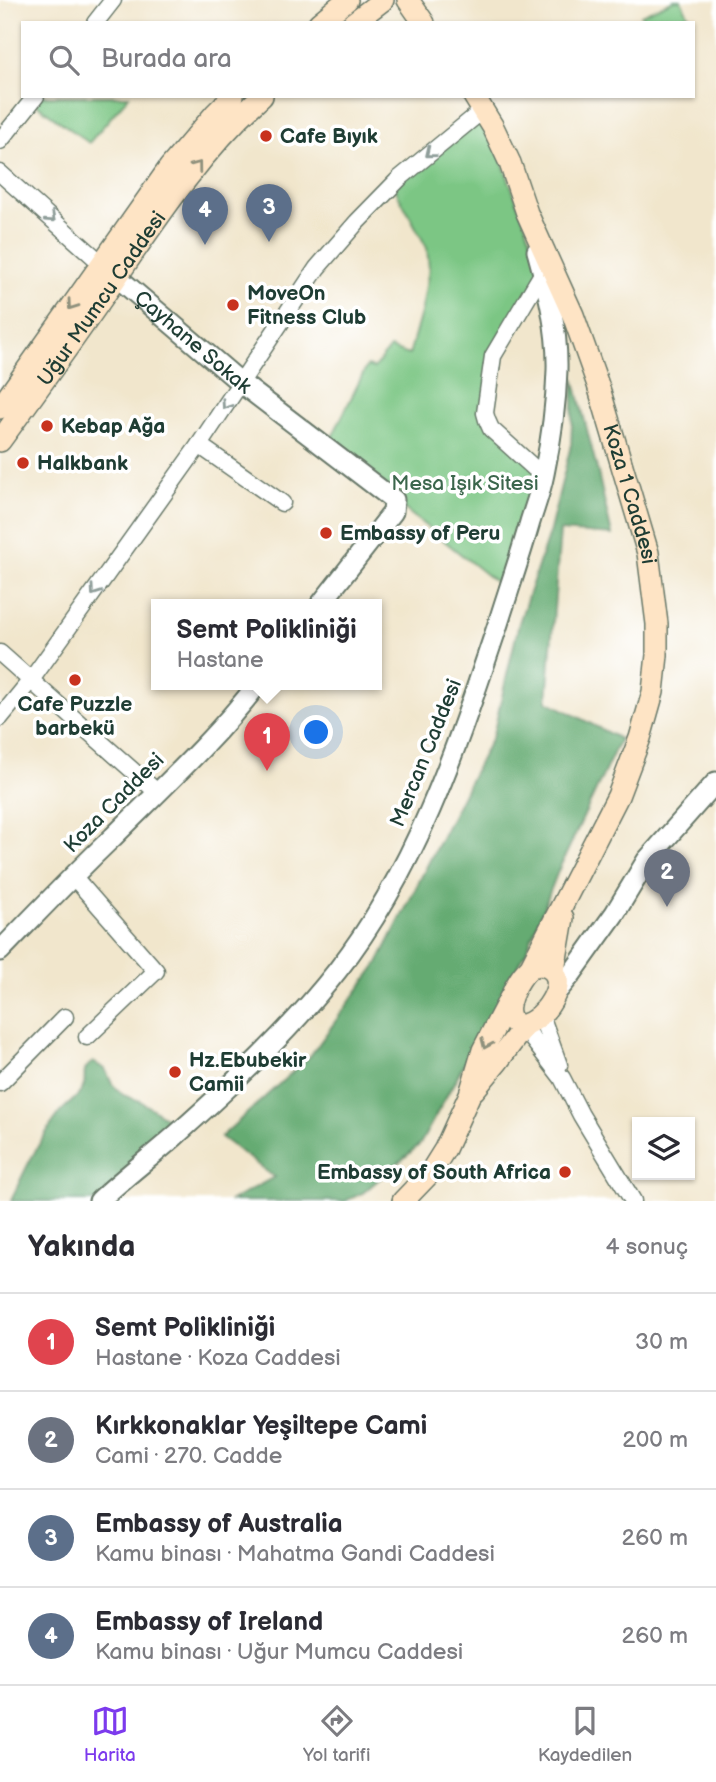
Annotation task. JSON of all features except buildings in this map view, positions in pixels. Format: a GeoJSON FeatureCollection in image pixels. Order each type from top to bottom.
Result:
{"type":"FeatureCollection","features":[{"type":"Feature","properties":{"kind":"main road"},"geometry":{"type":"LineString","coordinates":[[321,21],[347,0]]}},
{"type":"Feature","properties":{"kind":"main road"},"geometry":{"type":"LineString","coordinates":[[356,21],[383,0]]}},
{"type":"Feature","properties":{"kind":"main road"},"geometry":{"type":"LineString","coordinates":[[408,0],[423,21]]}},
{"type":"Feature","properties":{"kind":"main road","name":"Uğur Mumcu Caddesi"},"geometry":{"type":"LineString","coordinates":[[0,441],[109,270],[170,167],[231,98]]}},
{"type":"Feature","properties":{"kind":"main road","name":"Uğur Mumcu Caddesi"},"geometry":{"type":"LineString","coordinates":[[0,408],[109,270],[166,207],[228,129],[260,98]]}},
{"type":"Feature","properties":{"kind":"main road","name":"Koza 1 Caddesi"},"geometry":{"type":"LineString","coordinates":[[470,1094],[483,1050],[521,978],[530,968],[618,796],[642,732],[653,692],[657,655],[657,624],[648,553],[598,385],[573,315],[527,213],[510,163],[478,103]]}},
{"type":"Feature","properties":{"kind":"main road"},"geometry":{"type":"LineString","coordinates":[[403,1201],[430,1173],[445,1149],[470,1094],[555,994],[558,982],[554,970],[564,902]]}},
{"type":"Feature","properties":{"kind":"main road"},"geometry":{"type":"LineString","coordinates":[[530,968],[540,965],[554,970]]}},
{"type":"Feature","properties":{"kind":"main road"},"geometry":{"type":"LineString","coordinates":[[510,998],[510,1019],[517,1024],[533,1020]]}},
{"type":"Feature","properties":{"kind":"street"},"geometry":{"type":"LineString","coordinates":[[97,21],[113,0]]}},
{"type":"Feature","properties":{"kind":"street"},"geometry":{"type":"LineString","coordinates":[[0,141],[34,98]]}},
{"type":"Feature","properties":{"kind":"street"},"geometry":{"type":"LineString","coordinates":[[0,718],[31,680],[199,445],[306,282],[357,222],[478,103]]}},
{"type":"Feature","properties":{"kind":"street","name":"Çayhane Sokak"},"geometry":{"type":"LineString","coordinates":[[0,173],[241,383],[394,500],[393,512],[325,599]]}},
{"type":"Feature","properties":{"kind":"street","name":"Mercan Caddesi"},"geometry":{"type":"LineString","coordinates":[[99,1201],[184,1128],[277,1039],[338,970],[383,904],[415,843],[456,746],[544,477],[557,372],[557,343],[551,302],[527,213]]}},
{"type":"Feature","properties":{"kind":"street"},"geometry":{"type":"LineString","coordinates":[[543,272],[493,356],[485,413],[491,429],[544,477]]}},
{"type":"Feature","properties":{"kind":"street"},"geometry":{"type":"LineString","coordinates":[[199,445],[282,503]]}},
{"type":"Feature","properties":{"kind":"street"},"geometry":{"type":"LineString","coordinates":[[0,653],[158,793]]}},
{"type":"Feature","properties":{"kind":"street","name":"Koza Caddesi"},"geometry":{"type":"LineString","coordinates":[[0,951],[158,793],[253,690]]}},
{"type":"Feature","properties":{"kind":"street"},"geometry":{"type":"LineString","coordinates":[[555,994],[615,913],[647,860],[714,786]]}},
{"type":"Feature","properties":{"kind":"street"},"geometry":{"type":"LineString","coordinates":[[73,876],[156,971],[87,1037]]}},
{"type":"Feature","properties":{"kind":"street"},"geometry":{"type":"LineString","coordinates":[[557,949],[562,957],[572,959],[592,944]]}},
{"type":"Feature","properties":{"kind":"street"},"geometry":{"type":"LineString","coordinates":[[0,1083],[65,1017]]}},
{"type":"Feature","properties":{"kind":"street"},"geometry":{"type":"LineString","coordinates":[[533,1020],[533,1040],[562,1078],[633,1201]]}},
{"type":"Feature","properties":{"kind":"green space"},"geometry":{"type":"Polygon","coordinates":[[[674,0],[681,0],[691,21],[643,21],[641,15],[674,0]]]}},
{"type":"Feature","properties":{"kind":"green space"},"geometry":{"type":"Polygon","coordinates":[[[34,98],[127,98],[89,143],[32,101],[34,98]]]}},
{"type":"Feature","properties":{"kind":"green space","name":"Mesa Işık Sitesi"},"geometry":{"type":"Polygon","coordinates":[[[483,110],[543,272],[493,356],[485,413],[544,477],[508,592],[327,447],[367,366],[374,368],[390,348],[409,355],[422,309],[429,269],[427,248],[393,185],[483,110]]]}},
{"type":"Feature","properties":{"kind":"green space"},"geometry":{"type":"Polygon","coordinates":[[[574,378],[612,535],[560,531],[547,701],[620,739],[559,869],[526,952],[420,1144],[363,1193],[345,1201],[231,1201],[274,1177],[221,1137],[310,1056],[378,963],[493,735],[519,623],[550,530],[571,445],[574,378]]]}},
{"type":"Feature","properties":{"kind":"green space"},"geometry":{"type":"Polygon","coordinates":[[[93,1062],[105,1069],[112,1084],[123,1095],[140,1101],[165,1117],[173,1129],[99,1201],[11,1201],[45,1135],[59,1114],[82,1090],[86,1068],[93,1062]]]}},
{"type":"Feature","properties":{"kind":"place","name":"Cafe Bıyık"},"geometry":{"type":"Point","coordinates":[266,136]}},
{"type":"Feature","properties":{"kind":"place","name":"Embassy of Australia"},"geometry":{"type":"Point","coordinates":[269,242]}},
{"type":"Feature","properties":{"kind":"place","name":"Embassy of Ireland"},"geometry":{"type":"Point","coordinates":[205,245]}},
{"type":"Feature","properties":{"kind":"place","name":"MoveOn Fitness Club"},"geometry":{"type":"Point","coordinates":[233,305]}},
{"type":"Feature","properties":{"kind":"place","name":"Kebap Ağa"},"geometry":{"type":"Point","coordinates":[47,426]}},
{"type":"Feature","properties":{"kind":"place","name":"Halkbank"},"geometry":{"type":"Point","coordinates":[23,463]}},
{"type":"Feature","properties":{"kind":"place","name":"Embassy of Peru"},"geometry":{"type":"Point","coordinates":[326,533]}},
{"type":"Feature","properties":{"kind":"place","name":"Cafe Puzzle barbekü"},"geometry":{"type":"Point","coordinates":[75,680]}},
{"type":"Feature","properties":{"kind":"place","name":"Semt Polikliniği"},"geometry":{"type":"Point","coordinates":[267,771]}},
{"type":"Feature","properties":{"kind":"place","name":"Kırkkonaklar Yeşiltepe Cami"},"geometry":{"type":"Point","coordinates":[667,907]}},
{"type":"Feature","properties":{"kind":"place","name":"Hz.Ebubekir Camii"},"geometry":{"type":"Point","coordinates":[175,1072]}},
{"type":"Feature","properties":{"kind":"place","name":"Embassy of South Africa"},"geometry":{"type":"Point","coordinates":[565,1172]}}]}
